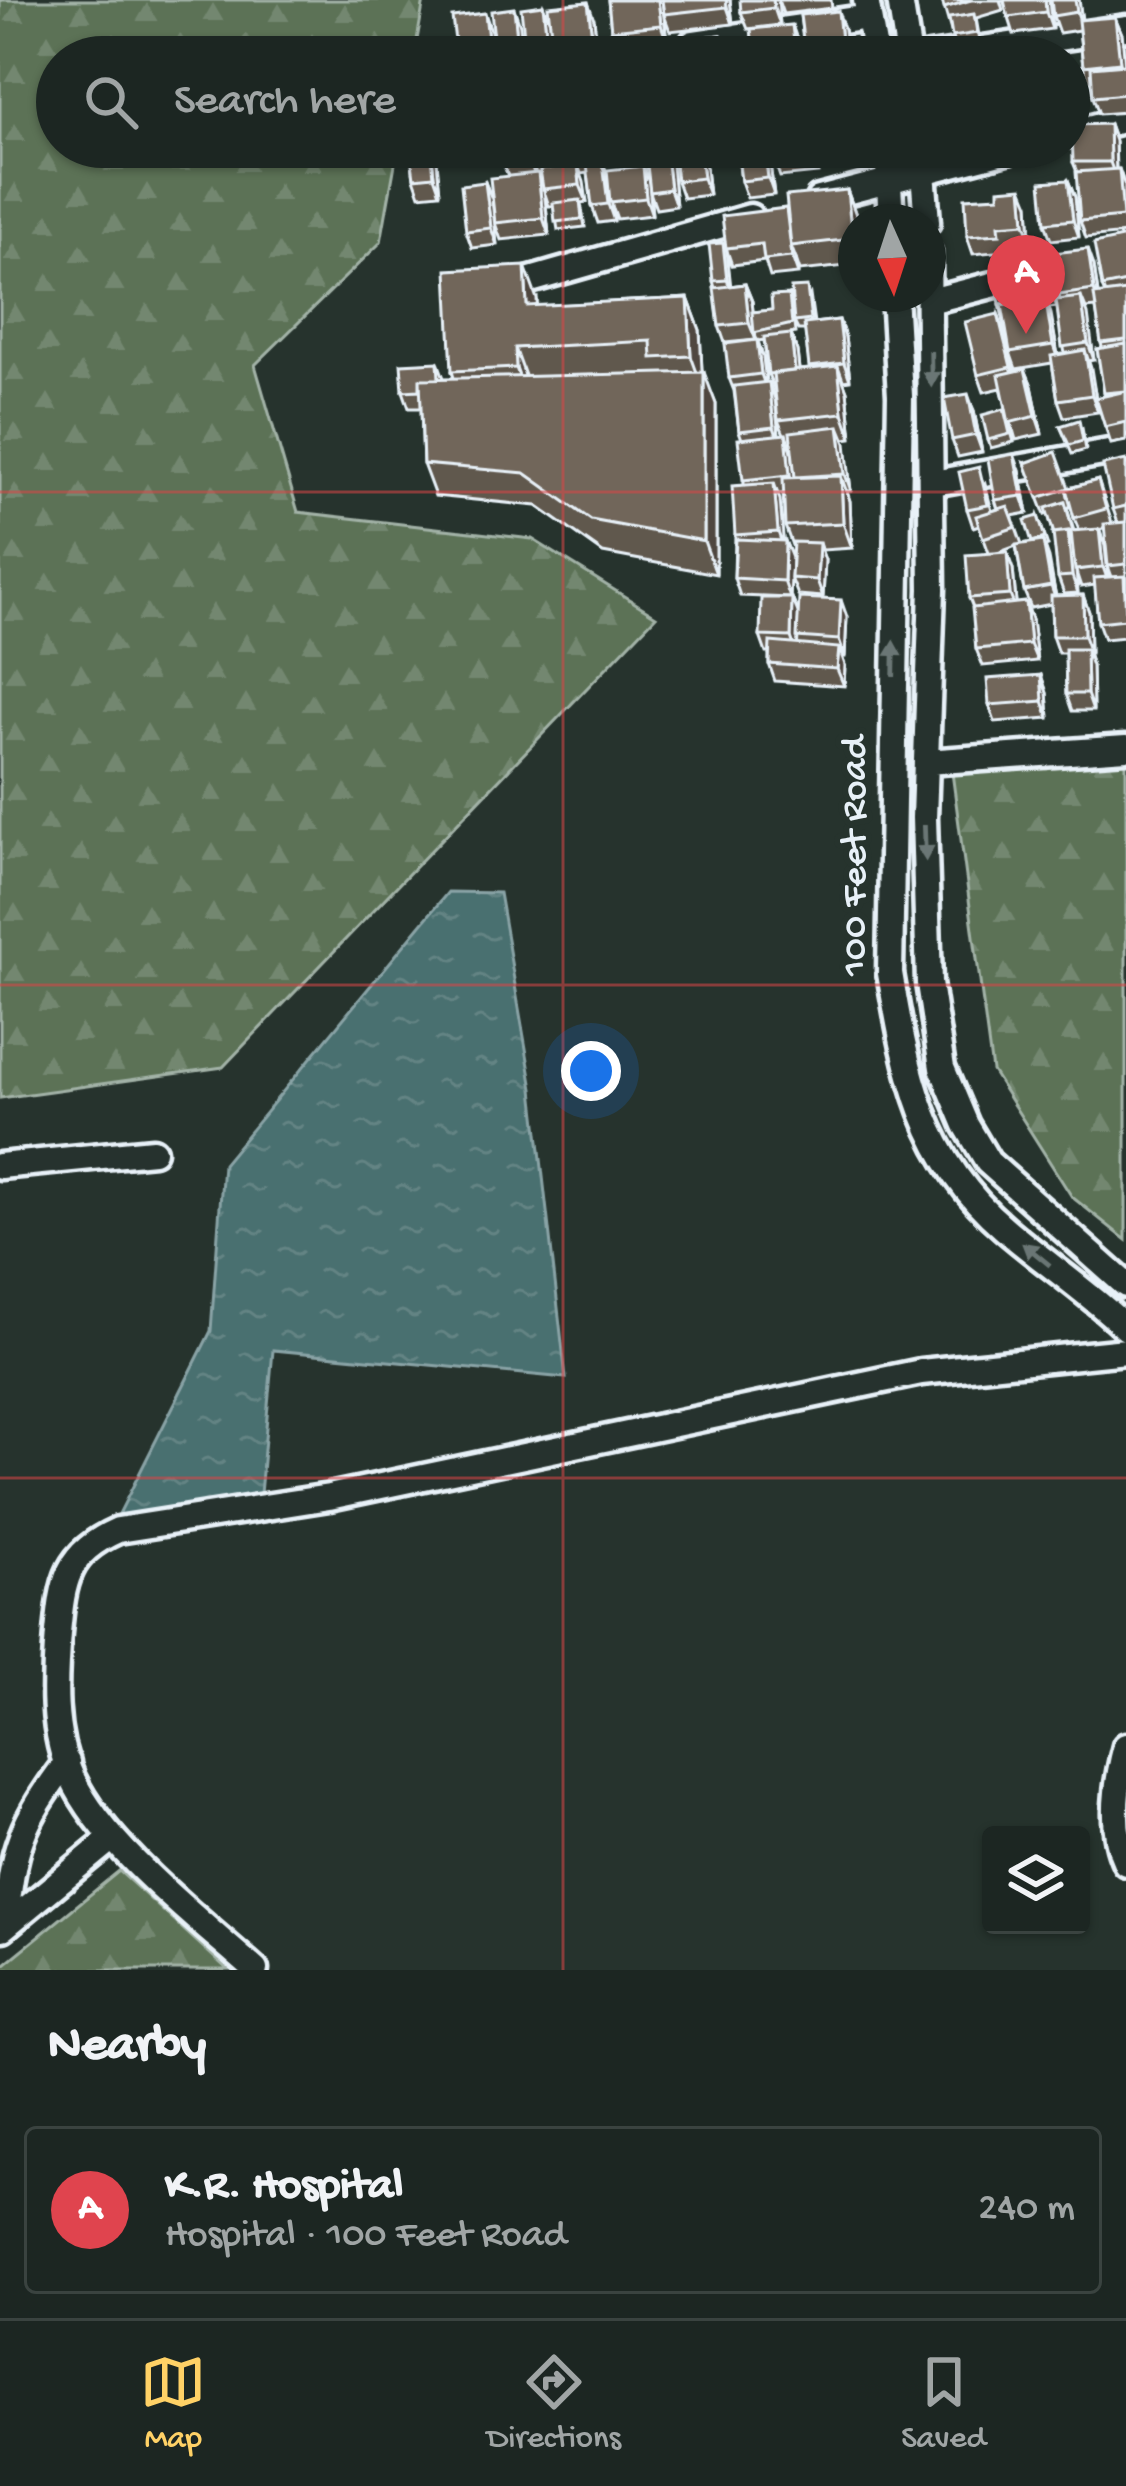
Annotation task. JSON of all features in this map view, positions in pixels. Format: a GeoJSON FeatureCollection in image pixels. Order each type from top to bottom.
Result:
{"type":"FeatureCollection","features":[{"type":"Feature","properties":{"kind":"street"},"geometry":{"type":"LineString","coordinates":[[900,0],[905,36]]}},
{"type":"Feature","properties":{"kind":"street"},"geometry":{"type":"LineString","coordinates":[[727,36],[867,9]]}},
{"type":"Feature","properties":{"kind":"street"},"geometry":{"type":"LineString","coordinates":[[1072,36],[1126,28]]}},
{"type":"Feature","properties":{"kind":"street"},"geometry":{"type":"LineString","coordinates":[[1090,128],[1126,119]]}},
{"type":"Feature","properties":{"kind":"street"},"geometry":{"type":"LineString","coordinates":[[888,168],[890,204]]}},
{"type":"Feature","properties":{"kind":"street"},"geometry":{"type":"LineString","coordinates":[[512,285],[889,181],[909,168]]}},
{"type":"Feature","properties":{"kind":"street"},"geometry":{"type":"LineString","coordinates":[[924,168],[926,204]]}},
{"type":"Feature","properties":{"kind":"street"},"geometry":{"type":"LineString","coordinates":[[946,297],[1082,262]]}},
{"type":"Feature","properties":{"kind":"street","name":"100 Feet Road"},"geometry":{"type":"LineString","coordinates":[[896,312],[900,396],[890,973],[905,1062],[930,1136],[958,1180],[1000,1225],[1124,1324]]}},
{"type":"Feature","properties":{"kind":"street","name":"100 Feet Road"},"geometry":{"type":"LineString","coordinates":[[930,312],[929,983],[942,1068],[966,1126],[988,1162],[1126,1286]]}},
{"type":"Feature","properties":{"kind":"street"},"geometry":{"type":"LineString","coordinates":[[933,483],[1126,449]]}},
{"type":"Feature","properties":{"kind":"street"},"geometry":{"type":"LineString","coordinates":[[926,761],[1126,748]]}},
{"type":"Feature","properties":{"kind":"street"},"geometry":{"type":"LineString","coordinates":[[0,1166],[154,1151]]}},
{"type":"Feature","properties":{"kind":"street"},"geometry":{"type":"LineString","coordinates":[[256,1970],[112,1838],[74,1781],[54,1703],[62,1588],[82,1550],[118,1530],[329,1497],[921,1372],[1126,1351]]}},
{"type":"Feature","properties":{"kind":"street"},"geometry":{"type":"LineString","coordinates":[[1126,1747],[1116,1812],[1126,1863]]}},
{"type":"Feature","properties":{"kind":"street"},"geometry":{"type":"LineString","coordinates":[[3,1928],[9,1879],[23,1827],[67,1762]]}},
{"type":"Feature","properties":{"kind":"street"},"geometry":{"type":"LineString","coordinates":[[3,1928],[112,1838]]}},
{"type":"Feature","properties":{"kind":"green space"},"geometry":{"type":"Polygon","coordinates":[[[0,0],[424,0],[418,36],[36,36],[36,168],[394,168],[381,242],[255,365],[298,512],[532,539],[656,616],[223,1067],[0,1098],[0,0]]]}},
{"type":"Feature","properties":{"kind":"green space"},"geometry":{"type":"Polygon","coordinates":[[[949,750],[1126,753],[1126,1240],[1072,1197],[992,1071],[949,750]]]}},
{"type":"Feature","properties":{"kind":"green space"},"geometry":{"type":"Polygon","coordinates":[[[119,1871],[228,1970],[0,1970],[0,1968],[119,1871]]]}},
{"type":"Feature","properties":{"kind":"water"},"geometry":{"type":"Polygon","coordinates":[[[448,892],[499,893],[533,1089],[566,1378],[273,1350],[258,1516],[117,1518],[211,1331],[223,1164],[448,892]]]}},
{"type":"Feature","properties":{"kind":"building"},"geometry":{"type":"Polygon","coordinates":[[[608,0],[658,0],[661,25],[611,30],[608,0]]]}},
{"type":"Feature","properties":{"kind":"building"},"geometry":{"type":"Polygon","coordinates":[[[662,0],[726,0],[727,7],[664,14],[662,0]]]}},
{"type":"Feature","properties":{"kind":"building"},"geometry":{"type":"Polygon","coordinates":[[[740,0],[773,0],[774,8],[741,12],[740,0]]]}},
{"type":"Feature","properties":{"kind":"building"},"geometry":{"type":"Polygon","coordinates":[[[942,0],[971,0],[944,8],[942,0]]]}},
{"type":"Feature","properties":{"kind":"building"},"geometry":{"type":"Polygon","coordinates":[[[1004,0],[1045,0],[1046,12],[1008,17],[1004,0]]]}},
{"type":"Feature","properties":{"kind":"building"},"geometry":{"type":"Polygon","coordinates":[[[1051,0],[1075,0],[1077,12],[1053,16],[1051,0]]]}},
{"type":"Feature","properties":{"kind":"building"},"geometry":{"type":"Polygon","coordinates":[[[588,2],[592,36],[551,36],[548,6],[588,2]]]}},
{"type":"Feature","properties":{"kind":"building"},"geometry":{"type":"Polygon","coordinates":[[[543,5],[546,36],[524,36],[521,8],[543,5]]]}},
{"type":"Feature","properties":{"kind":"building"},"geometry":{"type":"Polygon","coordinates":[[[514,8],[517,36],[494,36],[491,11],[514,8]]]}},
{"type":"Feature","properties":{"kind":"building"},"geometry":{"type":"Polygon","coordinates":[[[838,11],[840,36],[803,36],[800,15],[838,11]]]}},
{"type":"Feature","properties":{"kind":"building"},"geometry":{"type":"Polygon","coordinates":[[[485,13],[488,36],[454,36],[452,17],[485,13]]]}},
{"type":"Feature","properties":{"kind":"building"},"geometry":{"type":"Polygon","coordinates":[[[974,14],[977,33],[952,36],[949,18],[974,14]]]}},
{"type":"Feature","properties":{"kind":"building"},"geometry":{"type":"Polygon","coordinates":[[[1115,17],[1120,62],[1090,65],[1090,36],[1080,36],[1078,20],[1115,17]]]}},
{"type":"Feature","properties":{"kind":"building"},"geometry":{"type":"Polygon","coordinates":[[[792,25],[793,36],[752,36],[751,29],[792,25]]]}},
{"type":"Feature","properties":{"kind":"building"},"geometry":{"type":"Polygon","coordinates":[[[1126,64],[1126,94],[1093,97],[1091,67],[1126,64]]]}},
{"type":"Feature","properties":{"kind":"building"},"geometry":{"type":"Polygon","coordinates":[[[1109,124],[1110,162],[1090,162],[1090,125],[1109,124]]]}},
{"type":"Feature","properties":{"kind":"building"},"geometry":{"type":"Polygon","coordinates":[[[413,168],[433,168],[434,176],[414,178],[413,168]]]}},
{"type":"Feature","properties":{"kind":"building"},"geometry":{"type":"Polygon","coordinates":[[[578,168],[580,185],[543,189],[540,169],[578,168]]]}},
{"type":"Feature","properties":{"kind":"building"},"geometry":{"type":"Polygon","coordinates":[[[587,168],[604,168],[608,204],[592,206],[587,168]]]}},
{"type":"Feature","properties":{"kind":"building"},"geometry":{"type":"Polygon","coordinates":[[[643,168],[646,198],[610,202],[607,170],[643,168]]]}},
{"type":"Feature","properties":{"kind":"building"},"geometry":{"type":"Polygon","coordinates":[[[647,168],[668,168],[670,189],[650,192],[647,168]]]}},
{"type":"Feature","properties":{"kind":"building"},"geometry":{"type":"Polygon","coordinates":[[[675,168],[702,168],[703,178],[677,181],[675,168]]]}},
{"type":"Feature","properties":{"kind":"building"},"geometry":{"type":"Polygon","coordinates":[[[739,168],[767,168],[768,178],[741,181],[739,168]]]}},
{"type":"Feature","properties":{"kind":"building"},"geometry":{"type":"Polygon","coordinates":[[[1119,169],[1123,217],[1080,221],[1076,172],[1119,169]]]}},
{"type":"Feature","properties":{"kind":"building"},"geometry":{"type":"Polygon","coordinates":[[[538,173],[543,218],[495,223],[490,178],[538,173]]]}},
{"type":"Feature","properties":{"kind":"building"},"geometry":{"type":"Polygon","coordinates":[[[1068,180],[1073,220],[1045,223],[1041,182],[1068,180]]]}},
{"type":"Feature","properties":{"kind":"building"},"geometry":{"type":"Polygon","coordinates":[[[485,182],[491,228],[466,231],[461,185],[485,182]]]}},
{"type":"Feature","properties":{"kind":"building"},"geometry":{"type":"Polygon","coordinates":[[[1022,187],[1025,223],[999,225],[1000,234],[967,236],[965,198],[999,196],[999,189],[1022,187]]]}},
{"type":"Feature","properties":{"kind":"building"},"geometry":{"type":"Polygon","coordinates":[[[847,190],[848,204],[838,204],[838,241],[791,246],[786,196],[847,190]]]}},
{"type":"Feature","properties":{"kind":"building"},"geometry":{"type":"Polygon","coordinates":[[[580,200],[582,219],[555,222],[553,203],[580,200]]]}},
{"type":"Feature","properties":{"kind":"building"},"geometry":{"type":"Polygon","coordinates":[[[786,208],[792,257],[764,260],[762,244],[726,248],[722,216],[786,208]]]}},
{"type":"Feature","properties":{"kind":"building"},"geometry":{"type":"Polygon","coordinates":[[[1126,237],[1126,282],[1102,287],[1094,244],[1126,237]]]}},
{"type":"Feature","properties":{"kind":"building"},"geometry":{"type":"Polygon","coordinates":[[[723,243],[727,280],[713,281],[709,244],[723,243]]]}},
{"type":"Feature","properties":{"kind":"building"},"geometry":{"type":"Polygon","coordinates":[[[1088,249],[1094,290],[1059,295],[1053,253],[1088,249]]]}},
{"type":"Feature","properties":{"kind":"building"},"geometry":{"type":"Polygon","coordinates":[[[1048,260],[1050,290],[1024,293],[1022,263],[1048,260]]]}},
{"type":"Feature","properties":{"kind":"building"},"geometry":{"type":"Polygon","coordinates":[[[525,266],[527,306],[688,298],[691,356],[652,358],[651,341],[515,348],[516,368],[452,371],[447,270],[525,266]]]}},
{"type":"Feature","properties":{"kind":"building"},"geometry":{"type":"Polygon","coordinates":[[[1021,281],[1025,300],[1000,304],[997,285],[1021,281]]]}},
{"type":"Feature","properties":{"kind":"building"},"geometry":{"type":"Polygon","coordinates":[[[745,284],[749,323],[719,326],[714,288],[745,284]]]}},
{"type":"Feature","properties":{"kind":"building"},"geometry":{"type":"Polygon","coordinates":[[[807,287],[811,320],[794,322],[791,288],[807,287]]]}},
{"type":"Feature","properties":{"kind":"building"},"geometry":{"type":"Polygon","coordinates":[[[1126,291],[1126,340],[1101,343],[1094,295],[1126,291]]]}},
{"type":"Feature","properties":{"kind":"building"},"geometry":{"type":"Polygon","coordinates":[[[789,295],[792,324],[754,333],[752,312],[772,310],[771,296],[789,295]]]}},
{"type":"Feature","properties":{"kind":"building"},"geometry":{"type":"Polygon","coordinates":[[[1045,297],[1053,345],[1010,352],[1002,305],[1045,297]]]}},
{"type":"Feature","properties":{"kind":"building"},"geometry":{"type":"Polygon","coordinates":[[[1081,297],[1088,343],[1062,347],[1056,300],[1081,297]]]}},
{"type":"Feature","properties":{"kind":"building"},"geometry":{"type":"Polygon","coordinates":[[[998,314],[1011,367],[978,375],[965,322],[998,314]]]}},
{"type":"Feature","properties":{"kind":"building"},"geometry":{"type":"Polygon","coordinates":[[[839,320],[844,363],[809,367],[804,324],[839,320]]]}},
{"type":"Feature","properties":{"kind":"building"},"geometry":{"type":"Polygon","coordinates":[[[791,334],[795,371],[768,374],[764,337],[791,334]]]}},
{"type":"Feature","properties":{"kind":"building"},"geometry":{"type":"Polygon","coordinates":[[[757,340],[761,374],[729,378],[725,344],[757,340]]]}},
{"type":"Feature","properties":{"kind":"building"},"geometry":{"type":"Polygon","coordinates":[[[1126,344],[1126,391],[1104,393],[1097,349],[1126,344]]]}},
{"type":"Feature","properties":{"kind":"building"},"geometry":{"type":"Polygon","coordinates":[[[1085,350],[1092,395],[1058,400],[1051,356],[1085,350]]]}},
{"type":"Feature","properties":{"kind":"building"},"geometry":{"type":"Polygon","coordinates":[[[438,362],[439,379],[420,379],[420,390],[403,391],[401,364],[438,362]]]}},
{"type":"Feature","properties":{"kind":"building"},"geometry":{"type":"Polygon","coordinates":[[[838,366],[843,413],[778,420],[773,373],[838,366]]]}},
{"type":"Feature","properties":{"kind":"building"},"geometry":{"type":"Polygon","coordinates":[[[1025,369],[1036,416],[1009,423],[999,375],[1025,369]]]}},
{"type":"Feature","properties":{"kind":"building"},"geometry":{"type":"Polygon","coordinates":[[[704,372],[704,541],[591,520],[525,473],[423,464],[420,379],[704,372]]]}},
{"type":"Feature","properties":{"kind":"building"},"geometry":{"type":"Polygon","coordinates":[[[769,382],[774,427],[739,431],[734,386],[769,382]]]}},
{"type":"Feature","properties":{"kind":"building"},"geometry":{"type":"Polygon","coordinates":[[[1126,391],[1126,422],[1105,427],[1096,398],[1126,391]]]}},
{"type":"Feature","properties":{"kind":"building"},"geometry":{"type":"Polygon","coordinates":[[[968,394],[976,435],[952,440],[944,398],[968,394]]]}},
{"type":"Feature","properties":{"kind":"building"},"geometry":{"type":"Polygon","coordinates":[[[1004,409],[1010,434],[988,440],[982,415],[1004,409]]]}},
{"type":"Feature","properties":{"kind":"building"},"geometry":{"type":"Polygon","coordinates":[[[1079,420],[1083,441],[1069,445],[1060,426],[1079,420]]]}},
{"type":"Feature","properties":{"kind":"building"},"geometry":{"type":"Polygon","coordinates":[[[839,426],[845,474],[795,477],[790,432],[839,426]]]}},
{"type":"Feature","properties":{"kind":"building"},"geometry":{"type":"Polygon","coordinates":[[[786,434],[790,475],[743,480],[738,439],[786,434]]]}},
{"type":"Feature","properties":{"kind":"building"},"geometry":{"type":"Polygon","coordinates":[[[1056,452],[1069,488],[1038,498],[1025,463],[1056,452]]]}},
{"type":"Feature","properties":{"kind":"building"},"geometry":{"type":"Polygon","coordinates":[[[1014,454],[1022,496],[995,500],[988,459],[1014,454]]]}},
{"type":"Feature","properties":{"kind":"building"},"geometry":{"type":"Polygon","coordinates":[[[1126,460],[1126,506],[1113,509],[1103,465],[1126,460]]]}},
{"type":"Feature","properties":{"kind":"building"},"geometry":{"type":"Polygon","coordinates":[[[979,467],[988,505],[967,509],[959,472],[979,467]]]}},
{"type":"Feature","properties":{"kind":"building"},"geometry":{"type":"Polygon","coordinates":[[[841,476],[843,523],[785,526],[783,478],[841,476]]]}},
{"type":"Feature","properties":{"kind":"building"},"geometry":{"type":"Polygon","coordinates":[[[1098,480],[1106,509],[1074,518],[1066,489],[1098,480]]]}},
{"type":"Feature","properties":{"kind":"building"},"geometry":{"type":"Polygon","coordinates":[[[774,483],[778,532],[735,535],[732,486],[774,483]]]}},
{"type":"Feature","properties":{"kind":"building"},"geometry":{"type":"Polygon","coordinates":[[[1065,502],[1073,531],[1054,533],[1046,508],[1065,502]]]}},
{"type":"Feature","properties":{"kind":"building"},"geometry":{"type":"Polygon","coordinates":[[[1008,506],[1016,527],[983,538],[976,516],[1008,506]]]}},
{"type":"Feature","properties":{"kind":"building"},"geometry":{"type":"Polygon","coordinates":[[[1038,516],[1045,538],[1032,542],[1025,520],[1038,516]]]}},
{"type":"Feature","properties":{"kind":"building"},"geometry":{"type":"Polygon","coordinates":[[[1126,522],[1126,564],[1108,566],[1104,524],[1126,522]]]}},
{"type":"Feature","properties":{"kind":"building"},"geometry":{"type":"Polygon","coordinates":[[[1099,529],[1103,567],[1075,570],[1071,531],[1099,529]]]}},
{"type":"Feature","properties":{"kind":"building"},"geometry":{"type":"Polygon","coordinates":[[[1068,531],[1072,576],[1058,577],[1053,533],[1068,531]]]}},
{"type":"Feature","properties":{"kind":"building"},"geometry":{"type":"Polygon","coordinates":[[[736,539],[785,541],[784,581],[734,578],[736,539]]]}},
{"type":"Feature","properties":{"kind":"building"},"geometry":{"type":"Polygon","coordinates":[[[1043,541],[1051,586],[1024,591],[1016,545],[1043,541]]]}},
{"type":"Feature","properties":{"kind":"building"},"geometry":{"type":"Polygon","coordinates":[[[793,542],[819,543],[817,580],[791,578],[793,542]]]}},
{"type":"Feature","properties":{"kind":"building"},"geometry":{"type":"Polygon","coordinates":[[[1007,552],[1010,595],[969,598],[966,555],[1007,552]]]}},
{"type":"Feature","properties":{"kind":"building"},"geometry":{"type":"Polygon","coordinates":[[[1124,576],[1126,619],[1098,622],[1094,578],[1124,576]]]}},
{"type":"Feature","properties":{"kind":"building"},"geometry":{"type":"Polygon","coordinates":[[[1083,595],[1084,636],[1052,636],[1051,596],[1083,595]]]}},
{"type":"Feature","properties":{"kind":"building"},"geometry":{"type":"Polygon","coordinates":[[[761,598],[792,598],[791,637],[760,636],[761,598]]]}},
{"type":"Feature","properties":{"kind":"building"},"geometry":{"type":"Polygon","coordinates":[[[799,598],[841,600],[839,640],[797,637],[799,598]]]}},
{"type":"Feature","properties":{"kind":"building"},"geometry":{"type":"Polygon","coordinates":[[[1026,602],[1030,644],[976,649],[972,608],[1026,602]]]}},
{"type":"Feature","properties":{"kind":"building"},"geometry":{"type":"Polygon","coordinates":[[[770,642],[839,648],[837,669],[769,664],[770,642]]]}},
{"type":"Feature","properties":{"kind":"building"},"geometry":{"type":"Polygon","coordinates":[[[1065,649],[1086,649],[1087,694],[1066,694],[1065,649]]]}},
{"type":"Feature","properties":{"kind":"building"},"geometry":{"type":"Polygon","coordinates":[[[1041,675],[1043,701],[989,705],[987,679],[1041,675]]]}},
{"type":"Feature","properties":{"kind":"place","name":"K.R. Hospital"},"geometry":{"type":"Point","coordinates":[1026,334]}}]}
